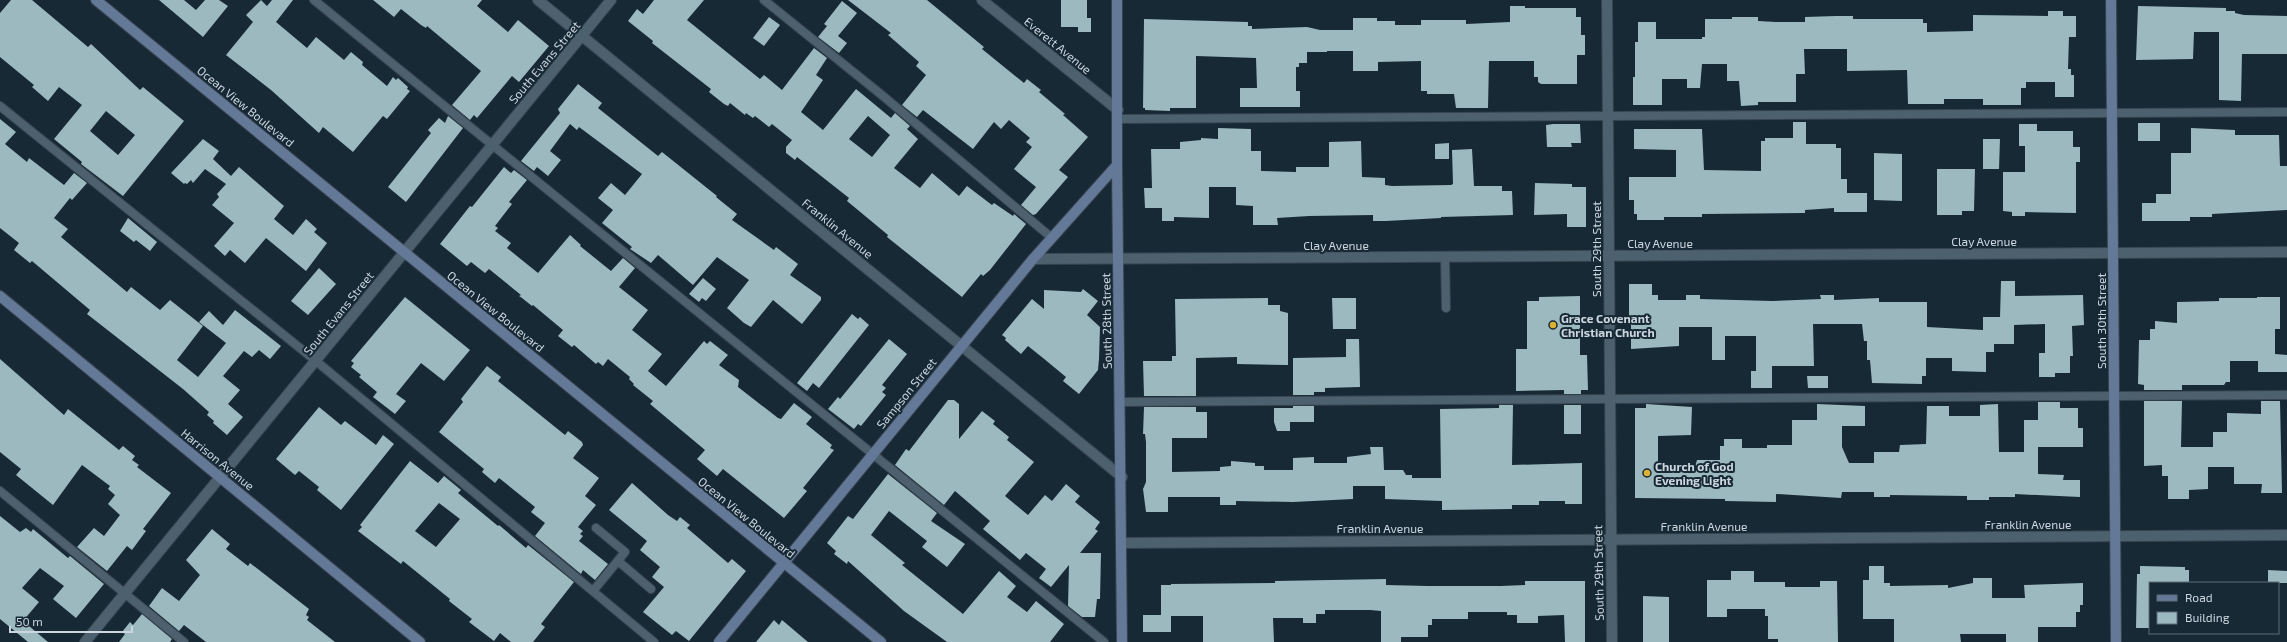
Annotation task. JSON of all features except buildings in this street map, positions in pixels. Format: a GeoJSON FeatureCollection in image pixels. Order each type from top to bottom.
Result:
{"type":"FeatureCollection","features":[{"type":"Feature","properties":{"kind":"street","name":"Ocean View Boulevard"},"geometry":{"type":"LineString","coordinates":[[96,0],[783,564],[881,642]]}},
{"type":"Feature","properties":{"kind":"street","name":"Franklin Avenue"},"geometry":{"type":"LineString","coordinates":[[538,0],[1122,477]]}},
{"type":"Feature","properties":{"kind":"street","name":"South Evans Street"},"geometry":{"type":"LineString","coordinates":[[85,642],[611,0]]}},
{"type":"Feature","properties":{"kind":"street","name":"Everett Avenue"},"geometry":{"type":"LineString","coordinates":[[982,0],[1118,115]]}},
{"type":"Feature","properties":{"kind":"street","name":"South 28th Street"},"geometry":{"type":"LineString","coordinates":[[1117,0],[1117,165],[1122,477],[1122,642]]}},
{"type":"Feature","properties":{"kind":"street","name":"South 29th Street"},"geometry":{"type":"LineString","coordinates":[[1607,0],[1610,540],[1612,642]]}},
{"type":"Feature","properties":{"kind":"street","name":"South 30th Street"},"geometry":{"type":"LineString","coordinates":[[2112,0],[2116,642]]}},
{"type":"Feature","properties":{"kind":"street","name":"Sampson Street"},"geometry":{"type":"LineString","coordinates":[[718,642],[1033,259],[1117,165]]}},
{"type":"Feature","properties":{"kind":"street","name":"Clay Avenue"},"geometry":{"type":"LineString","coordinates":[[1033,259],[2287,252]]}},
{"type":"Feature","properties":{"kind":"street","name":"Harrison Avenue"},"geometry":{"type":"LineString","coordinates":[[0,296],[420,642]]}},
{"type":"Feature","properties":{"kind":"street","name":"Franklin Avenue"},"geometry":{"type":"LineString","coordinates":[[1122,543],[2287,535]]}},
{"type":"Feature","properties":{"kind":"lane"},"geometry":{"type":"LineString","coordinates":[[314,0],[1104,642]]}},
{"type":"Feature","properties":{"kind":"lane"},"geometry":{"type":"LineString","coordinates":[[764,0],[883,96],[1052,238]]}},
{"type":"Feature","properties":{"kind":"lane"},"geometry":{"type":"LineString","coordinates":[[0,106],[316,361],[654,642]]}},
{"type":"Feature","properties":{"kind":"lane"},"geometry":{"type":"LineString","coordinates":[[1118,115],[1608,116],[2287,112]]}},
{"type":"Feature","properties":{"kind":"lane"},"geometry":{"type":"LineString","coordinates":[[1446,257],[1446,308]]}},
{"type":"Feature","properties":{"kind":"lane"},"geometry":{"type":"LineString","coordinates":[[1121,402],[2287,395]]}},
{"type":"Feature","properties":{"kind":"lane"},"geometry":{"type":"LineString","coordinates":[[0,491],[184,642]]}},
{"type":"Feature","properties":{"kind":"lane"},"geometry":{"type":"LineString","coordinates":[[593,591],[625,552],[596,528]]}},
{"type":"Feature","properties":{"kind":"lane"},"geometry":{"type":"LineString","coordinates":[[618,561],[651,589]]}},
{"type":"Feature","properties":{"kind":"place","name":"Grace Covenant Christian Church"},"geometry":{"type":"Point","coordinates":[1553,325]}},
{"type":"Feature","properties":{"kind":"place","name":"Church of God Evening Light"},"geometry":{"type":"Point","coordinates":[1647,473]}}]}
